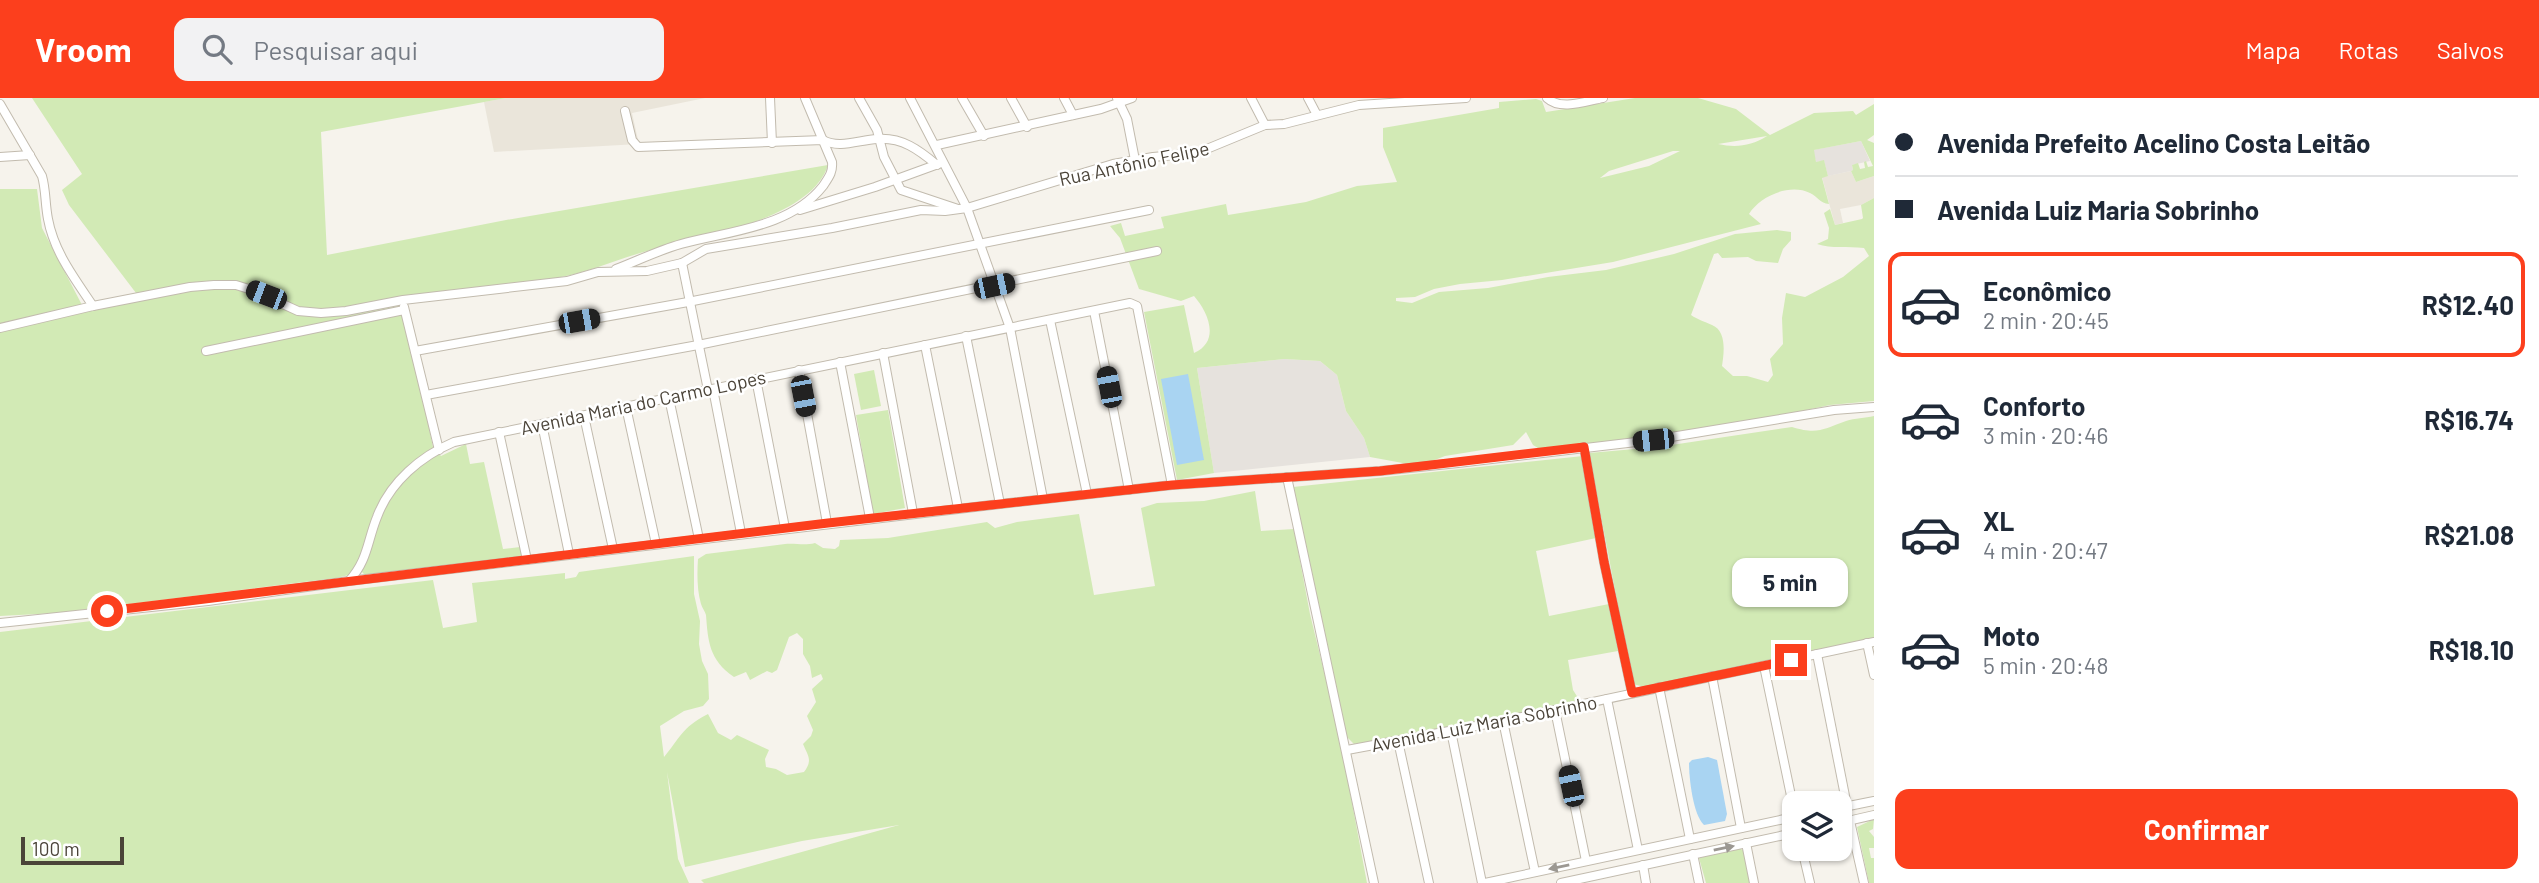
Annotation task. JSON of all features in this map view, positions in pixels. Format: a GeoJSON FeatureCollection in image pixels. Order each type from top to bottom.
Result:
{"type":"FeatureCollection","features":[{"type":"Feature","properties":{"kind":"street"},"geometry":{"type":"LineString","coordinates":[[770,98],[772,143]]}},
{"type":"Feature","properties":{"kind":"street"},"geometry":{"type":"LineString","coordinates":[[788,214],[807,201],[831,173],[832,162],[805,98]]}},
{"type":"Feature","properties":{"kind":"street"},"geometry":{"type":"LineString","coordinates":[[859,98],[880,138],[894,180],[901,190],[964,208]]}},
{"type":"Feature","properties":{"kind":"street"},"geometry":{"type":"LineString","coordinates":[[910,98],[937,145],[941,163],[964,208],[1010,328],[1043,499]]}},
{"type":"Feature","properties":{"kind":"street"},"geometry":{"type":"LineString","coordinates":[[962,98],[984,136]]}},
{"type":"Feature","properties":{"kind":"street"},"geometry":{"type":"LineString","coordinates":[[1011,98],[1027,127]]}},
{"type":"Feature","properties":{"kind":"street"},"geometry":{"type":"LineString","coordinates":[[1064,98],[1073,115]]}},
{"type":"Feature","properties":{"kind":"street"},"geometry":{"type":"LineString","coordinates":[[937,145],[1027,127],[1132,98]]}},
{"type":"Feature","properties":{"kind":"street"},"geometry":{"type":"LineString","coordinates":[[1251,98],[1265,125]]}},
{"type":"Feature","properties":{"kind":"street"},"geometry":{"type":"LineString","coordinates":[[1308,98],[1317,115]]}},
{"type":"Feature","properties":{"kind":"street","name":"Rua Antônio Felipe"},"geometry":{"type":"LineString","coordinates":[[613,270],[647,271],[682,262],[706,249],[921,210],[964,208],[1045,183],[1135,160],[1197,153],[1265,125],[1284,124],[1357,102],[1466,98]]}},
{"type":"Feature","properties":{"kind":"street"},"geometry":{"type":"LineString","coordinates":[[1547,98],[1553,103],[1564,104],[1604,98]]}},
{"type":"Feature","properties":{"kind":"street"},"geometry":{"type":"LineString","coordinates":[[1118,101],[1131,131],[1135,160]]}},
{"type":"Feature","properties":{"kind":"street"},"geometry":{"type":"LineString","coordinates":[[0,105],[46,187],[48,220],[57,248],[93,306]]}},
{"type":"Feature","properties":{"kind":"street"},"geometry":{"type":"LineString","coordinates":[[625,111],[632,141],[638,147],[822,140],[838,144],[880,138],[906,143],[941,163]]}},
{"type":"Feature","properties":{"kind":"street"},"geometry":{"type":"LineString","coordinates":[[0,157],[30,155]]}},
{"type":"Feature","properties":{"kind":"street"},"geometry":{"type":"LineString","coordinates":[[0,328],[93,306],[190,287],[224,284],[252,290],[310,313],[346,311],[403,300],[567,281],[613,270],[681,244],[737,232],[941,163]]}},
{"type":"Feature","properties":{"kind":"street"},"geometry":{"type":"LineString","coordinates":[[415,351],[688,302],[1149,210]]}},
{"type":"Feature","properties":{"kind":"street"},"geometry":{"type":"LineString","coordinates":[[426,396],[698,345],[1157,251]]}},
{"type":"Feature","properties":{"kind":"street"},"geometry":{"type":"LineString","coordinates":[[682,262],[688,302],[741,533]]}},
{"type":"Feature","properties":{"kind":"street"},"geometry":{"type":"LineString","coordinates":[[403,300],[439,450]]}},
{"type":"Feature","properties":{"kind":"street","name":"Avenida Maria do Carmo Lopes"},"geometry":{"type":"LineString","coordinates":[[349,581],[364,562],[377,516],[397,482],[454,442],[1130,303],[1137,306],[1172,485]]}},
{"type":"Feature","properties":{"kind":"street"},"geometry":{"type":"LineString","coordinates":[[206,351],[404,310]]}},
{"type":"Feature","properties":{"kind":"street"},"geometry":{"type":"LineString","coordinates":[[1094,311],[1129,490]]}},
{"type":"Feature","properties":{"kind":"street"},"geometry":{"type":"LineString","coordinates":[[1050,320],[1087,494]]}},
{"type":"Feature","properties":{"kind":"street"},"geometry":{"type":"LineString","coordinates":[[966,336],[1000,504]]}},
{"type":"Feature","properties":{"kind":"street"},"geometry":{"type":"LineString","coordinates":[[925,345],[958,508]]}},
{"type":"Feature","properties":{"kind":"street"},"geometry":{"type":"LineString","coordinates":[[883,353],[913,513]]}},
{"type":"Feature","properties":{"kind":"street"},"geometry":{"type":"LineString","coordinates":[[840,362],[870,518]]}},
{"type":"Feature","properties":{"kind":"street"},"geometry":{"type":"LineString","coordinates":[[799,370],[828,523]]}},
{"type":"Feature","properties":{"kind":"street"},"geometry":{"type":"LineString","coordinates":[[756,379],[785,528]]}},
{"type":"Feature","properties":{"kind":"street"},"geometry":{"type":"LineString","coordinates":[[669,398],[699,539]]}},
{"type":"Feature","properties":{"kind":"street"},"geometry":{"type":"LineString","coordinates":[[626,407],[656,544]]}},
{"type":"Feature","properties":{"kind":"street"},"geometry":{"type":"LineString","coordinates":[[0,623],[958,508],[1172,485],[1380,471],[1653,440],[1834,410],[1874,407]]}},
{"type":"Feature","properties":{"kind":"street"},"geometry":{"type":"LineString","coordinates":[[584,416],[613,549]]}},
{"type":"Feature","properties":{"kind":"street"},"geometry":{"type":"LineString","coordinates":[[542,424],[569,554]]}},
{"type":"Feature","properties":{"kind":"street"},"geometry":{"type":"LineString","coordinates":[[499,432],[527,560]]}},
{"type":"Feature","properties":{"kind":"street"},"geometry":{"type":"LineString","coordinates":[[1584,447],[1604,562],[1632,693]]}},
{"type":"Feature","properties":{"kind":"street"},"geometry":{"type":"LineString","coordinates":[[1287,477],[1374,883]]}},
{"type":"Feature","properties":{"kind":"street"},"geometry":{"type":"LineString","coordinates":[[1871,642],[1874,675]]}},
{"type":"Feature","properties":{"kind":"street","name":"Avenida Luiz Maria Sobrinho"},"geometry":{"type":"LineString","coordinates":[[1347,750],[1503,721],[1871,642]]}},
{"type":"Feature","properties":{"kind":"street"},"geometry":{"type":"LineString","coordinates":[[1816,654],[1840,791]]}},
{"type":"Feature","properties":{"kind":"street"},"geometry":{"type":"LineString","coordinates":[[1765,666],[1790,791]]}},
{"type":"Feature","properties":{"kind":"street"},"geometry":{"type":"LineString","coordinates":[[1712,676],[1741,828]]}},
{"type":"Feature","properties":{"kind":"street"},"geometry":{"type":"LineString","coordinates":[[1659,687],[1690,839]]}},
{"type":"Feature","properties":{"kind":"street"},"geometry":{"type":"LineString","coordinates":[[1607,699],[1638,850]]}},
{"type":"Feature","properties":{"kind":"street"},"geometry":{"type":"LineString","coordinates":[[1555,710],[1586,861]]}},
{"type":"Feature","properties":{"kind":"street"},"geometry":{"type":"LineString","coordinates":[[1503,721],[1535,872]]}},
{"type":"Feature","properties":{"kind":"street"},"geometry":{"type":"LineString","coordinates":[[1451,731],[1484,883],[1508,881],[1535,872],[1782,820]]}},
{"type":"Feature","properties":{"kind":"street"},"geometry":{"type":"LineString","coordinates":[[1398,741],[1429,883]]}},
{"type":"Feature","properties":{"kind":"street"},"geometry":{"type":"LineString","coordinates":[[1852,805],[1874,801]]}},
{"type":"Feature","properties":{"kind":"street"},"geometry":{"type":"LineString","coordinates":[[1852,820],[1874,815]]}},
{"type":"Feature","properties":{"kind":"street"},"geometry":{"type":"LineString","coordinates":[[1770,838],[1772,822]]}},
{"type":"Feature","properties":{"kind":"street"},"geometry":{"type":"LineString","coordinates":[[1852,830],[1864,883]]}},
{"type":"Feature","properties":{"kind":"street"},"geometry":{"type":"LineString","coordinates":[[1561,883],[1591,880],[1619,871],[1782,836]]}},
{"type":"Feature","properties":{"kind":"street"},"geometry":{"type":"LineString","coordinates":[[1746,843],[1754,883]]}},
{"type":"Feature","properties":{"kind":"street"},"geometry":{"type":"LineString","coordinates":[[1619,854],[1619,871]]}},
{"type":"Feature","properties":{"kind":"street"},"geometry":{"type":"LineString","coordinates":[[1693,854],[1699,883]]}},
{"type":"Feature","properties":{"kind":"street"},"geometry":{"type":"LineString","coordinates":[[1805,861],[1810,883]]}},
{"type":"Feature","properties":{"kind":"street"},"geometry":{"type":"LineString","coordinates":[[1643,866],[1646,883]]}},
{"type":"Feature","properties":{"kind":"shaded area"},"geometry":{"type":"Polygon","coordinates":[[[506,98],[705,98],[632,113],[639,144],[494,152],[484,102],[506,98]]]}},
{"type":"Feature","properties":{"kind":"shaded area"},"geometry":{"type":"Polygon","coordinates":[[[1861,141],[1870,161],[1852,165],[1851,171],[1828,176],[1824,161],[1816,162],[1813,150],[1861,141]]]}},
{"type":"Feature","properties":{"kind":"shaded area"},"geometry":{"type":"Polygon","coordinates":[[[1851,171],[1856,182],[1874,176],[1874,198],[1861,205],[1840,209],[1843,223],[1835,225],[1822,177],[1851,171]]]}},
{"type":"Feature","properties":{"kind":"shaded area"},"geometry":{"type":"Polygon","coordinates":[[[1284,359],[1320,361],[1337,375],[1346,411],[1364,438],[1370,457],[1214,473],[1197,368],[1284,359]]]}},
{"type":"Feature","properties":{"kind":"green space"},"geometry":{"type":"Polygon","coordinates":[[[32,98],[506,98],[321,132],[327,255],[506,220],[828,165],[817,185],[798,201],[745,225],[561,277],[402,299],[433,447],[441,456],[466,444],[470,464],[484,462],[503,549],[520,547],[522,556],[376,575],[365,575],[362,572],[336,578],[58,613],[0,616],[0,189],[37,189],[42,228],[82,305],[136,293],[69,205],[62,190],[82,174],[32,98]]]}},
{"type":"Feature","properties":{"kind":"green space"},"geometry":{"type":"Polygon","coordinates":[[[1635,98],[1698,98],[1736,109],[1770,135],[1814,113],[1853,111],[1856,115],[1874,104],[1874,135],[1867,140],[1874,143],[1874,176],[1856,182],[1851,171],[1852,165],[1858,163],[1860,169],[1865,168],[1866,161],[1868,167],[1873,166],[1861,141],[1814,150],[1816,162],[1824,160],[1828,176],[1822,178],[1829,204],[1802,190],[1776,193],[1760,202],[1749,214],[1761,224],[1613,262],[1460,284],[1434,289],[1415,297],[1396,298],[1396,301],[1412,303],[1439,292],[1488,288],[1606,270],[1674,254],[1735,234],[1777,230],[1791,232],[1791,240],[1783,249],[1778,263],[1756,261],[1748,257],[1722,258],[1718,253],[1714,254],[1691,315],[1720,332],[1723,343],[1722,366],[1733,376],[1747,376],[1768,382],[1773,375],[1770,359],[1783,344],[1782,318],[1786,293],[1805,297],[1843,277],[1869,256],[1864,248],[1817,244],[1828,239],[1829,228],[1824,213],[1830,209],[1835,225],[1862,219],[1861,205],[1874,198],[1874,401],[1830,405],[1707,431],[1543,451],[1533,445],[1526,432],[1513,445],[1445,456],[1419,466],[1370,457],[1364,438],[1346,411],[1337,375],[1320,361],[1284,359],[1197,368],[1214,473],[1177,480],[1144,312],[1184,305],[1194,353],[1202,348],[1210,334],[1207,318],[1194,296],[1181,301],[1139,289],[1120,238],[1110,226],[1121,223],[1125,236],[1164,228],[1161,217],[1226,204],[1228,215],[1306,202],[1357,186],[1397,182],[1383,147],[1383,128],[1499,108],[1499,102],[1536,99],[1542,101],[1546,112],[1635,98]],[[1767,136],[1718,144],[1743,145],[1767,136]],[[1680,151],[1609,171],[1600,178],[1649,166],[1680,151]]]}},
{"type":"Feature","properties":{"kind":"green space"},"geometry":{"type":"Polygon","coordinates":[[[874,370],[881,406],[861,410],[854,374],[874,370]]]}},
{"type":"Feature","properties":{"kind":"green space"},"geometry":{"type":"Polygon","coordinates":[[[888,410],[905,508],[873,514],[856,415],[888,410]]]}},
{"type":"Feature","properties":{"kind":"green space"},"geometry":{"type":"Polygon","coordinates":[[[1874,416],[1874,639],[1645,687],[1633,684],[1589,453],[1658,447],[1792,427],[1808,431],[1820,430],[1849,420],[1874,416]]]}},
{"type":"Feature","properties":{"kind":"green space"},"geometry":{"type":"Polygon","coordinates":[[[1583,456],[1596,538],[1536,551],[1549,616],[1609,604],[1618,651],[1568,660],[1573,690],[1580,701],[1419,735],[1354,744],[1347,737],[1293,487],[1583,456]]]}},
{"type":"Feature","properties":{"kind":"green space"},"geometry":{"type":"Polygon","coordinates":[[[1255,491],[1261,531],[1294,529],[1310,614],[1339,733],[1367,883],[704,883],[701,880],[899,825],[802,841],[685,867],[667,772],[678,859],[689,883],[0,883],[0,632],[433,580],[443,628],[477,622],[472,583],[565,573],[565,579],[576,577],[579,572],[694,556],[694,594],[700,621],[699,644],[708,674],[709,699],[703,706],[684,711],[660,726],[664,757],[686,729],[708,714],[718,733],[731,740],[737,735],[769,750],[765,759],[766,767],[787,775],[804,772],[808,764],[809,758],[803,744],[813,730],[807,716],[816,702],[812,689],[823,679],[821,674],[812,678],[810,666],[803,654],[803,639],[797,633],[789,637],[777,670],[772,673],[767,671],[750,680],[746,672],[734,677],[719,664],[711,649],[706,615],[699,593],[698,559],[706,554],[789,544],[815,543],[823,548],[835,549],[840,540],[888,538],[987,522],[995,528],[1017,522],[1079,514],[1094,595],[1155,586],[1141,508],[1157,503],[1204,501],[1255,491]]]}},
{"type":"Feature","properties":{"kind":"green space"},"geometry":{"type":"Polygon","coordinates":[[[1874,819],[1873,829],[1869,831],[1874,837],[1874,848],[1869,848],[1871,858],[1874,858],[1874,883],[1869,883],[1857,827],[1874,819]]]}},
{"type":"Feature","properties":{"kind":"green space"},"geometry":{"type":"Polygon","coordinates":[[[1738,848],[1743,850],[1751,883],[1706,883],[1699,858],[1738,848]]]}},
{"type":"Feature","properties":{"kind":"water"},"geometry":{"type":"Polygon","coordinates":[[[1188,374],[1204,460],[1177,465],[1161,379],[1188,374]]]}},
{"type":"Feature","properties":{"kind":"water"},"geometry":{"type":"Polygon","coordinates":[[[1708,757],[1717,760],[1727,814],[1725,821],[1704,825],[1694,805],[1689,763],[1708,757]]]}},
{"type":"Feature","properties":{"kind":"route"},"geometry":{"type":"LineString","coordinates":[[107,611],[828,523],[1172,485],[1380,471],[1584,447],[1604,562],[1632,693],[1791,660]]}}]}
